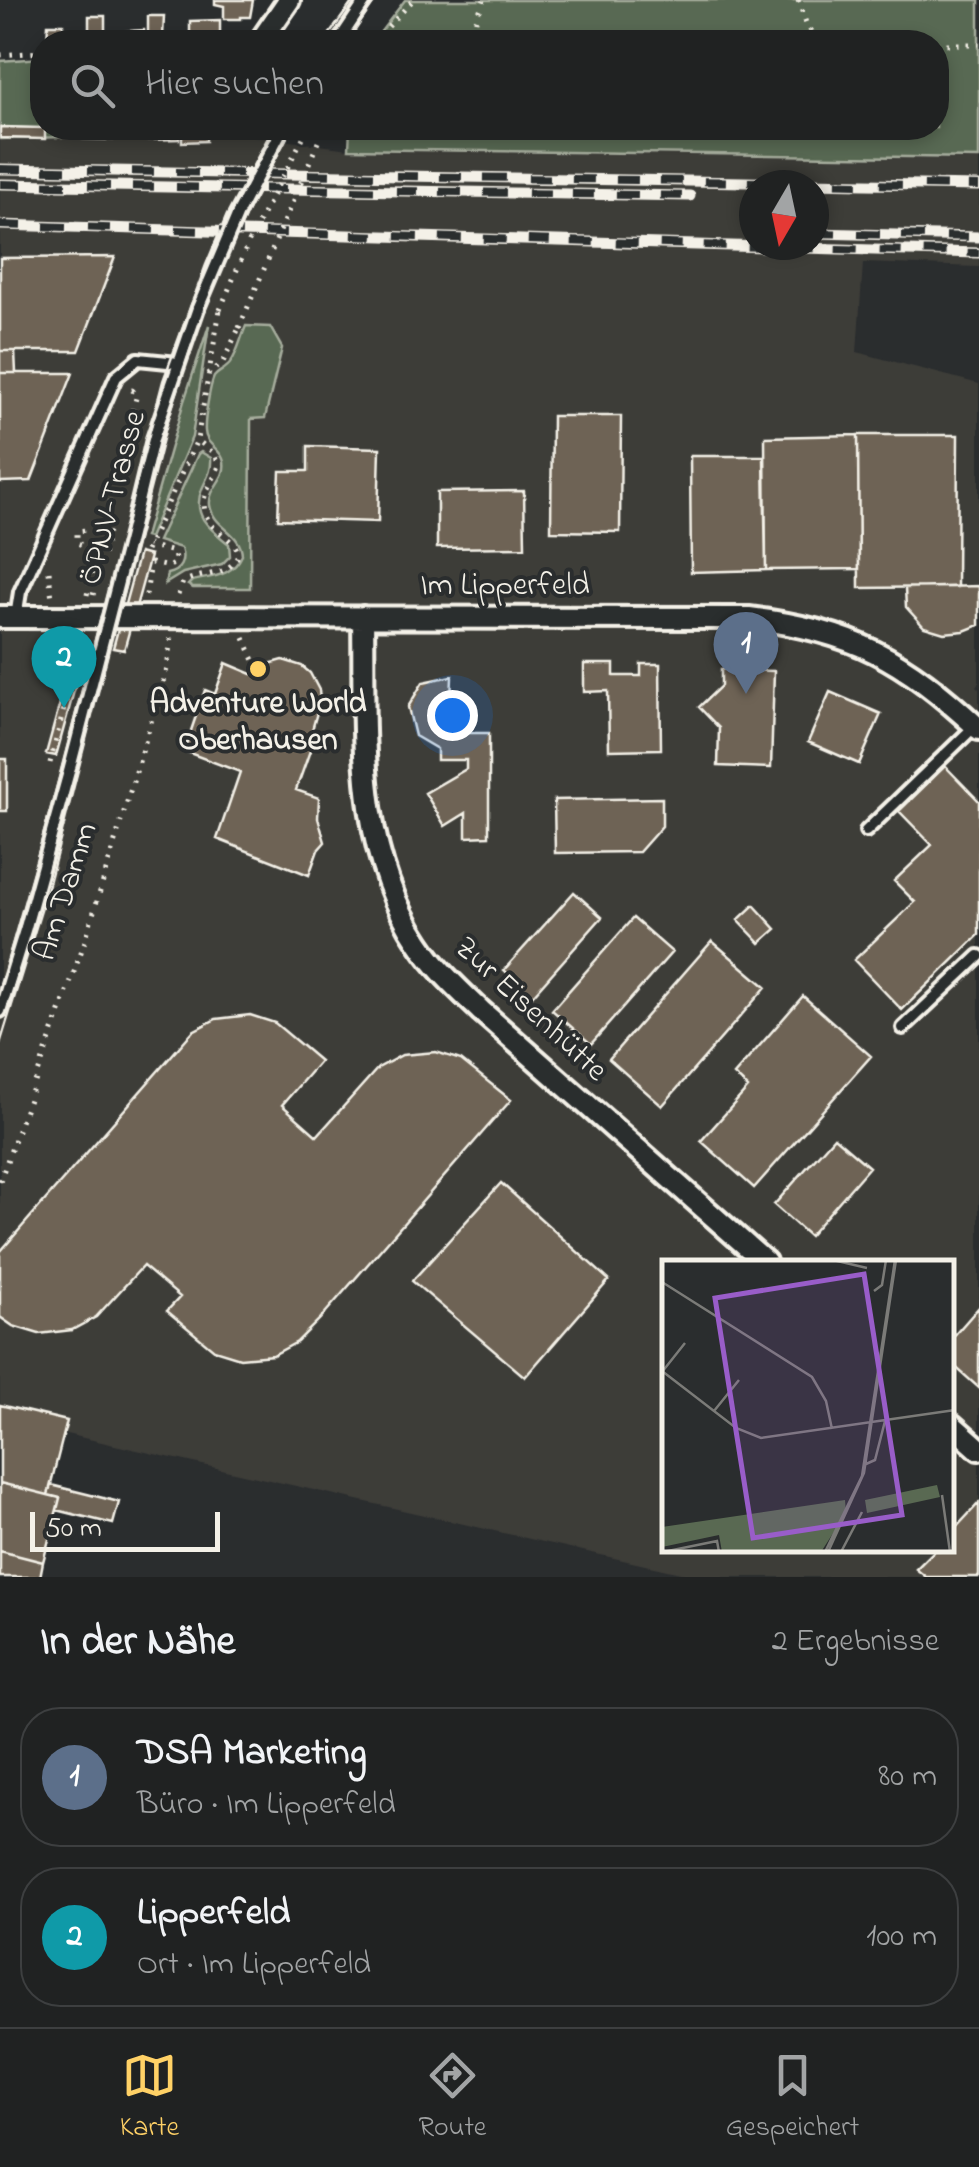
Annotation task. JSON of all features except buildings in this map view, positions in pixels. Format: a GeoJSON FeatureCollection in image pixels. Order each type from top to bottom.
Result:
{"type":"FeatureCollection","features":[{"type":"Feature","properties":{"kind":"street"},"geometry":{"type":"LineString","coordinates":[[268,30],[289,0]]}},
{"type":"Feature","properties":{"kind":"street","name":"Zur Eisenhütte"},"geometry":{"type":"LineString","coordinates":[[363,616],[368,804],[384,874],[420,946],[481,1012],[763,1260]]}},
{"type":"Feature","properties":{"kind":"street","name":"Im Lipperfeld"},"geometry":{"type":"LineString","coordinates":[[8,617],[716,616],[785,622],[845,637],[887,657],[937,691],[977,728]]}},
{"type":"Feature","properties":{"kind":"street"},"geometry":{"type":"LineString","coordinates":[[954,1427],[979,1449]]}},
{"type":"Feature","properties":{"kind":"lane"},"geometry":{"type":"LineString","coordinates":[[346,30],[366,0]]}},
{"type":"Feature","properties":{"kind":"lane","name":"ÖPNV-Trasse"},"geometry":{"type":"LineString","coordinates":[[0,1011],[70,768],[153,439],[198,308],[238,212],[277,140]]}},
{"type":"Feature","properties":{"kind":"lane"},"geometry":{"type":"LineString","coordinates":[[8,617],[116,377],[138,359],[178,363]]}},
{"type":"Feature","properties":{"kind":"lane"},"geometry":{"type":"LineString","coordinates":[[866,831],[977,728]]}},
{"type":"Feature","properties":{"kind":"lane"},"geometry":{"type":"LineString","coordinates":[[902,1028],[979,956]]}},
{"type":"Feature","properties":{"kind":"path"},"geometry":{"type":"LineString","coordinates":[[385,30],[412,0]]}},
{"type":"Feature","properties":{"kind":"path"},"geometry":{"type":"LineString","coordinates":[[475,30],[484,0]]}},
{"type":"Feature","properties":{"kind":"path"},"geometry":{"type":"LineString","coordinates":[[798,0],[810,30]]}},
{"type":"Feature","properties":{"kind":"path"},"geometry":{"type":"LineString","coordinates":[[949,44],[979,44]]}},
{"type":"Feature","properties":{"kind":"path"},"geometry":{"type":"LineString","coordinates":[[0,54],[30,53]]}},
{"type":"Feature","properties":{"kind":"path"},"geometry":{"type":"LineString","coordinates":[[142,617],[151,563],[169,568],[176,561],[173,552],[148,545],[198,440],[220,310],[250,239],[302,140]]}},
{"type":"Feature","properties":{"kind":"path"},"geometry":{"type":"LineString","coordinates":[[207,374],[222,364],[319,140]]}},
{"type":"Feature","properties":{"kind":"path"},"geometry":{"type":"LineString","coordinates":[[50,763],[108,535],[111,498],[136,398],[132,390],[122,394]]}},
{"type":"Feature","properties":{"kind":"path","name":"Am Damm"},"geometry":{"type":"LineString","coordinates":[[0,1180],[85,941],[167,669],[183,582],[226,569],[236,557],[232,541],[211,524],[205,511],[204,499],[219,465],[215,454],[198,440]]}},
{"type":"Feature","properties":{"kind":"path"},"geometry":{"type":"LineString","coordinates":[[85,619],[97,550],[77,544],[77,531],[108,535]]}},
{"type":"Feature","properties":{"kind":"path"},"geometry":{"type":"LineString","coordinates":[[50,563],[52,617]]}},
{"type":"Feature","properties":{"kind":"path"},"geometry":{"type":"LineString","coordinates":[[234,618],[258,669]]}},
{"type":"Feature","properties":{"kind":"shaded area"},"geometry":{"type":"Polygon","coordinates":[[[0,139],[282,140],[349,149],[979,158],[979,267],[863,263],[857,352],[979,384],[979,1577],[698,1577],[0,1419],[0,139]]]}},
{"type":"Feature","properties":{"kind":"green space"},"geometry":{"type":"Polygon","coordinates":[[[405,0],[979,0],[979,158],[349,149],[349,140],[949,140],[949,30],[382,30],[405,0]]]}},
{"type":"Feature","properties":{"kind":"green space"},"geometry":{"type":"Polygon","coordinates":[[[30,59],[30,138],[0,139],[0,61],[30,59]]]}},
{"type":"Feature","properties":{"kind":"green space"},"geometry":{"type":"Polygon","coordinates":[[[209,325],[192,437],[149,538],[145,537],[184,401],[209,325]]]}},
{"type":"Feature","properties":{"kind":"green space"},"geometry":{"type":"Polygon","coordinates":[[[246,326],[270,327],[282,348],[265,418],[251,419],[250,588],[193,588],[188,585],[192,581],[228,571],[242,555],[237,540],[212,513],[210,499],[223,474],[224,462],[208,440],[205,426],[214,377],[231,362],[246,326]]]}},
{"type":"Feature","properties":{"kind":"green space"},"geometry":{"type":"Polygon","coordinates":[[[201,452],[211,458],[211,463],[199,507],[209,527],[229,544],[230,556],[222,564],[183,573],[165,584],[167,574],[181,565],[182,553],[181,548],[158,541],[201,452]]]}},
{"type":"Feature","properties":{"kind":"tram line"},"geometry":{"type":"LineString","coordinates":[[333,30],[354,0]]}},
{"type":"Feature","properties":{"kind":"tram line"},"geometry":{"type":"LineString","coordinates":[[355,30],[376,0]]}},
{"type":"Feature","properties":{"kind":"tram line"},"geometry":{"type":"LineString","coordinates":[[0,988],[163,381],[227,215],[267,140]]}},
{"type":"Feature","properties":{"kind":"tram line"},"geometry":{"type":"LineString","coordinates":[[0,1044],[47,891],[166,427],[190,351],[214,285],[286,140]]}},
{"type":"Feature","properties":{"kind":"railway"},"geometry":{"type":"LineString","coordinates":[[0,169],[979,186]]}},
{"type":"Feature","properties":{"kind":"railway"},"geometry":{"type":"LineString","coordinates":[[0,184],[690,196]]}},
{"type":"Feature","properties":{"kind":"railway"},"geometry":{"type":"LineString","coordinates":[[0,225],[979,253]]}},
{"type":"Feature","properties":{"kind":"railway"},"geometry":{"type":"LineString","coordinates":[[829,233],[979,237]]}},
{"type":"Feature","properties":{"kind":"place","name":"Adventure World Oberhausen"},"geometry":{"type":"Point","coordinates":[258,669]}},
{"type":"Feature","properties":{"kind":"place","name":"DSA Marketing"},"geometry":{"type":"Point","coordinates":[746,694]}},
{"type":"Feature","properties":{"kind":"place","name":"Lipperfeld"},"geometry":{"type":"Point","coordinates":[64,708]}}]}
